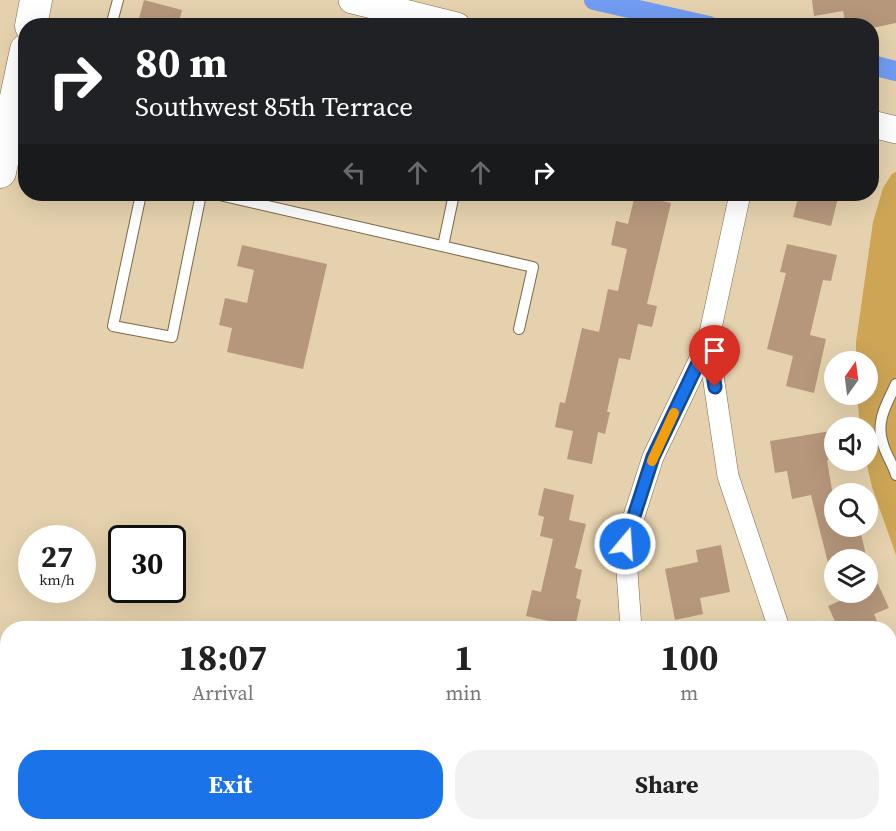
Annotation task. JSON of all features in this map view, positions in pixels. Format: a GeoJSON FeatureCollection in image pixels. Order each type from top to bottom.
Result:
{"type":"FeatureCollection","features":[{"type":"Feature","properties":{"kind":"main road"},"geometry":{"type":"LineString","coordinates":[[32,18],[36,0]]}},
{"type":"Feature","properties":{"kind":"main road"},"geometry":{"type":"LineString","coordinates":[[0,172],[18,88]]}},
{"type":"Feature","properties":{"kind":"street"},"geometry":{"type":"LineString","coordinates":[[352,0],[425,18]]}},
{"type":"Feature","properties":{"kind":"street"},"geometry":{"type":"LineString","coordinates":[[879,126],[896,130]]}},
{"type":"Feature","properties":{"kind":"street"},"geometry":{"type":"LineString","coordinates":[[630,621],[625,544],[653,457],[708,342],[738,201]]}},
{"type":"Feature","properties":{"kind":"street"},"geometry":{"type":"LineString","coordinates":[[708,342],[728,476],[777,621]]}},
{"type":"Feature","properties":{"kind":"lane"},"geometry":{"type":"LineString","coordinates":[[113,18],[118,0]]}},
{"type":"Feature","properties":{"kind":"lane"},"geometry":{"type":"LineString","coordinates":[[140,201],[113,326],[172,337],[200,201]]}},
{"type":"Feature","properties":{"kind":"lane"},"geometry":{"type":"LineString","coordinates":[[246,201],[533,267],[519,329]]}},
{"type":"Feature","properties":{"kind":"lane"},"geometry":{"type":"LineString","coordinates":[[443,246],[453,201]]}},
{"type":"Feature","properties":{"kind":"lane"},"geometry":{"type":"LineString","coordinates":[[896,384],[879,427],[882,443],[896,475]]}},
{"type":"Feature","properties":{"kind":"shaded area"},"geometry":{"type":"Polygon","coordinates":[[[896,172],[896,555],[878,504],[878,483],[871,483],[868,471],[878,471],[878,417],[859,417],[858,405],[878,405],[878,351],[856,351],[873,222],[883,188],[892,174],[896,172]]]}},
{"type":"Feature","properties":{"kind":"building"},"geometry":{"type":"Polygon","coordinates":[[[144,0],[182,10],[180,18],[139,18],[144,0]]]}},
{"type":"Feature","properties":{"kind":"building"},"geometry":{"type":"Polygon","coordinates":[[[812,0],[896,0],[896,23],[879,27],[879,18],[844,18],[843,11],[814,16],[812,0]]]}},
{"type":"Feature","properties":{"kind":"building"},"geometry":{"type":"Polygon","coordinates":[[[634,201],[671,203],[647,304],[657,306],[652,327],[638,324],[630,360],[619,358],[607,412],[610,412],[605,434],[598,432],[592,464],[567,459],[573,431],[555,427],[560,402],[565,403],[582,328],[599,332],[608,289],[618,291],[627,249],[611,245],[616,221],[628,224],[634,201]]]}},
{"type":"Feature","properties":{"kind":"building"},"geometry":{"type":"Polygon","coordinates":[[[797,201],[837,201],[831,226],[793,217],[797,201]]]}},
{"type":"Feature","properties":{"kind":"building"},"geometry":{"type":"Polygon","coordinates":[[[787,244],[837,255],[831,281],[823,280],[810,335],[826,339],[814,393],[786,386],[793,356],[767,349],[786,273],[780,272],[787,244]]]}},
{"type":"Feature","properties":{"kind":"building"},"geometry":{"type":"Polygon","coordinates":[[[242,245],[327,264],[303,369],[227,352],[232,328],[219,325],[225,298],[247,303],[254,270],[237,266],[242,245]]]}},
{"type":"Feature","properties":{"kind":"building"},"geometry":{"type":"Polygon","coordinates":[[[824,432],[824,471],[829,471],[831,483],[824,483],[824,537],[862,537],[865,549],[824,549],[811,495],[792,499],[787,471],[775,473],[770,441],[824,432]]]}},
{"type":"Feature","properties":{"kind":"building"},"geometry":{"type":"Polygon","coordinates":[[[544,488],[574,495],[569,520],[586,524],[575,568],[582,570],[576,598],[581,600],[576,621],[548,621],[526,616],[532,590],[541,592],[553,539],[540,536],[544,517],[538,515],[544,488]]]}},
{"type":"Feature","properties":{"kind":"building"},"geometry":{"type":"Polygon","coordinates":[[[721,545],[730,592],[700,598],[703,614],[675,620],[665,569],[698,562],[696,550],[721,545]]]}},
{"type":"Feature","properties":{"kind":"building"},"geometry":{"type":"Polygon","coordinates":[[[878,584],[889,608],[874,614],[877,621],[835,621],[828,606],[835,603],[878,603],[878,584]]]}},
{"type":"Feature","properties":{"kind":"waterway"},"geometry":{"type":"LineString","coordinates":[[594,0],[674,18]]}},
{"type":"Feature","properties":{"kind":"waterway"},"geometry":{"type":"LineString","coordinates":[[879,67],[896,71]]}},
{"type":"Feature","properties":{"kind":"slow traffic"},"geometry":{"type":"LineString","coordinates":[[652,461],[674,413]]}},
{"type":"Feature","properties":{"kind":"route"},"geometry":{"type":"LineString","coordinates":[[625,544],[653,457],[708,342],[715,387]]}}]}
